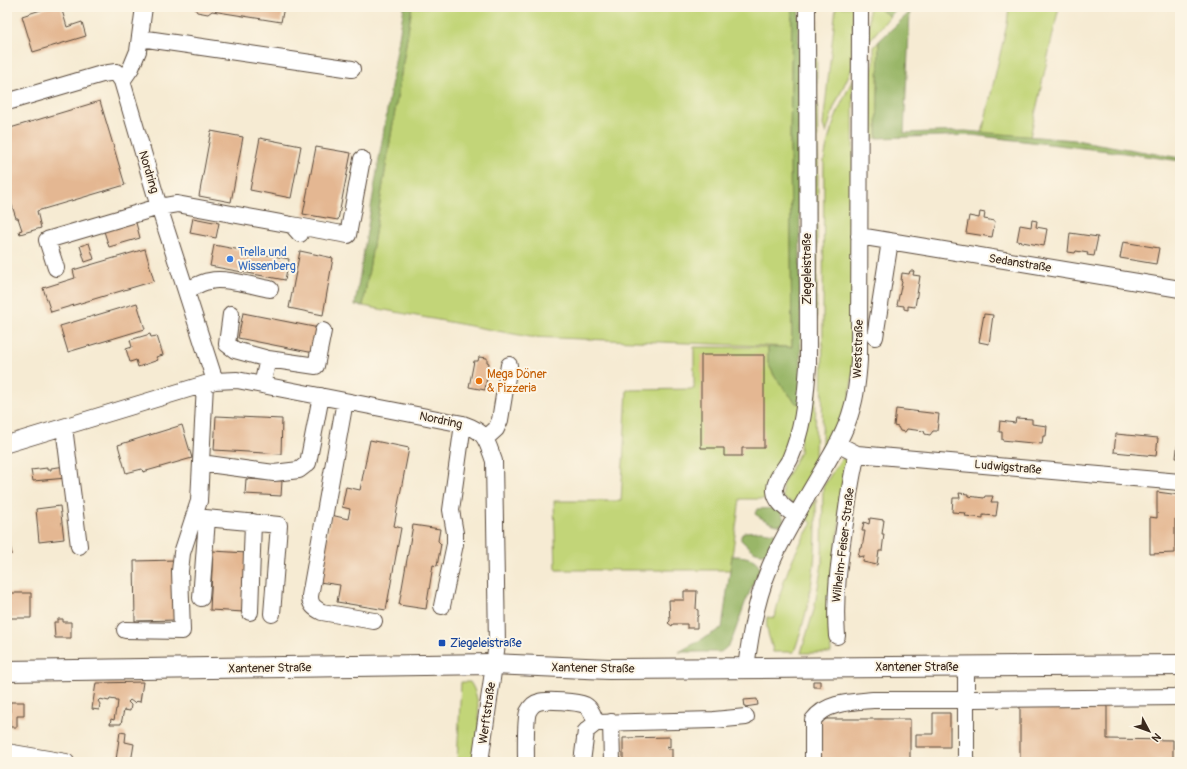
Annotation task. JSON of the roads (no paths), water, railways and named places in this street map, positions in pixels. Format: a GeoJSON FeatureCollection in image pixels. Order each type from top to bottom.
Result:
{"type":"FeatureCollection","features":[{"type":"Feature","properties":{"kind":"main road","name":"Xantener Straße"},"geometry":{"type":"LineString","coordinates":[[7,671],[493,664],[609,669],[1180,665]]}},
{"type":"Feature","properties":{"kind":"street"},"geometry":{"type":"LineString","coordinates":[[7,102],[102,74],[116,72],[122,81],[138,51],[144,7]]}},
{"type":"Feature","properties":{"kind":"street","name":"Ziegeleistraße"},"geometry":{"type":"LineString","coordinates":[[796,516],[779,501],[774,490],[775,484],[789,460],[803,421],[808,366],[807,7]]}},
{"type":"Feature","properties":{"kind":"street","name":"Weststraße"},"geometry":{"type":"LineString","coordinates":[[746,668],[750,634],[766,575],[796,516],[837,444],[852,409],[858,377],[860,7]]}},
{"type":"Feature","properties":{"kind":"street"},"geometry":{"type":"LineString","coordinates":[[140,38],[352,69]]}},
{"type":"Feature","properties":{"kind":"street","name":"Nordring"},"geometry":{"type":"LineString","coordinates":[[122,81],[159,207],[186,291],[210,383]]}},
{"type":"Feature","properties":{"kind":"street"},"geometry":{"type":"LineString","coordinates":[[56,268],[47,240],[159,207],[177,204],[296,230],[348,235],[362,159]]}},
{"type":"Feature","properties":{"kind":"street","name":"Sedanstraße"},"geometry":{"type":"LineString","coordinates":[[859,236],[1180,289]]}},
{"type":"Feature","properties":{"kind":"street"},"geometry":{"type":"LineString","coordinates":[[875,337],[890,241]]}},
{"type":"Feature","properties":{"kind":"street"},"geometry":{"type":"LineString","coordinates":[[186,291],[210,280],[222,280],[270,289]]}},
{"type":"Feature","properties":{"kind":"street"},"geometry":{"type":"LineString","coordinates":[[231,314],[227,344],[235,350],[268,359],[316,366],[323,331]]}},
{"type":"Feature","properties":{"kind":"street"},"geometry":{"type":"LineString","coordinates":[[262,385],[268,359]]}},
{"type":"Feature","properties":{"kind":"street"},"geometry":{"type":"LineString","coordinates":[[493,664],[497,644],[494,461],[486,438],[496,428],[500,420],[509,365]]}},
{"type":"Feature","properties":{"kind":"street","name":"Nordring"},"geometry":{"type":"LineString","coordinates":[[7,444],[210,383],[238,380],[463,424],[477,429],[486,438]]}},
{"type":"Feature","properties":{"kind":"street"},"geometry":{"type":"LineString","coordinates":[[201,598],[201,518],[199,501],[201,463],[210,383]]}},
{"type":"Feature","properties":{"kind":"street"},"geometry":{"type":"LineString","coordinates":[[201,463],[274,472],[299,470],[308,463],[321,396]]}},
{"type":"Feature","properties":{"kind":"street"},"geometry":{"type":"LineString","coordinates":[[345,401],[310,602],[316,609],[322,612],[374,620]]}},
{"type":"Feature","properties":{"kind":"street"},"geometry":{"type":"LineString","coordinates":[[442,606],[455,544],[455,533],[451,510],[463,424]]}},
{"type":"Feature","properties":{"kind":"street"},"geometry":{"type":"LineString","coordinates":[[64,427],[79,546]]}},
{"type":"Feature","properties":{"kind":"street","name":"Ludwigstraße"},"geometry":{"type":"LineString","coordinates":[[837,444],[857,454],[1180,482]]}},
{"type":"Feature","properties":{"kind":"street","name":"Wilhelm-Feiser-Straße"},"geometry":{"type":"LineString","coordinates":[[837,636],[835,612],[836,588],[852,473],[857,454]]}},
{"type":"Feature","properties":{"kind":"street"},"geometry":{"type":"LineString","coordinates":[[201,518],[279,525],[272,614]]}},
{"type":"Feature","properties":{"kind":"street"},"geometry":{"type":"LineString","coordinates":[[125,630],[182,631],[180,571],[182,552],[188,533],[201,518]]}},
{"type":"Feature","properties":{"kind":"street"},"geometry":{"type":"LineString","coordinates":[[250,612],[253,522]]}},
{"type":"Feature","properties":{"kind":"street","name":"Werftstraße"},"geometry":{"type":"LineString","coordinates":[[480,762],[493,664]]}},
{"type":"Feature","properties":{"kind":"street"},"geometry":{"type":"LineString","coordinates":[[966,666],[966,762]]}},
{"type":"Feature","properties":{"kind":"street"},"geometry":{"type":"LineString","coordinates":[[813,762],[813,720],[824,709],[846,703],[873,700],[1180,697]]}},
{"type":"Feature","properties":{"kind":"street"},"geometry":{"type":"LineString","coordinates":[[526,762],[528,712],[532,705],[547,701],[578,703],[586,706],[604,722],[612,762]]}},
{"type":"Feature","properties":{"kind":"street"},"geometry":{"type":"LineString","coordinates":[[582,762],[586,732],[604,722],[714,720],[746,717]]}},
{"type":"Feature","properties":{"kind":"street"},"geometry":{"type":"LineString","coordinates":[[7,752],[66,762]]}},
{"type":"Feature","properties":{"kind":"place","name":"Trella und Wissenberg"},"geometry":{"type":"Point","coordinates":[230,259]}},
{"type":"Feature","properties":{"kind":"place","name":"Mega Döner & Pizzeria"},"geometry":{"type":"Point","coordinates":[479,381]}},
{"type":"Feature","properties":{"kind":"place","name":"Ziegeleistraße"},"geometry":{"type":"Point","coordinates":[442,643]}}]}
